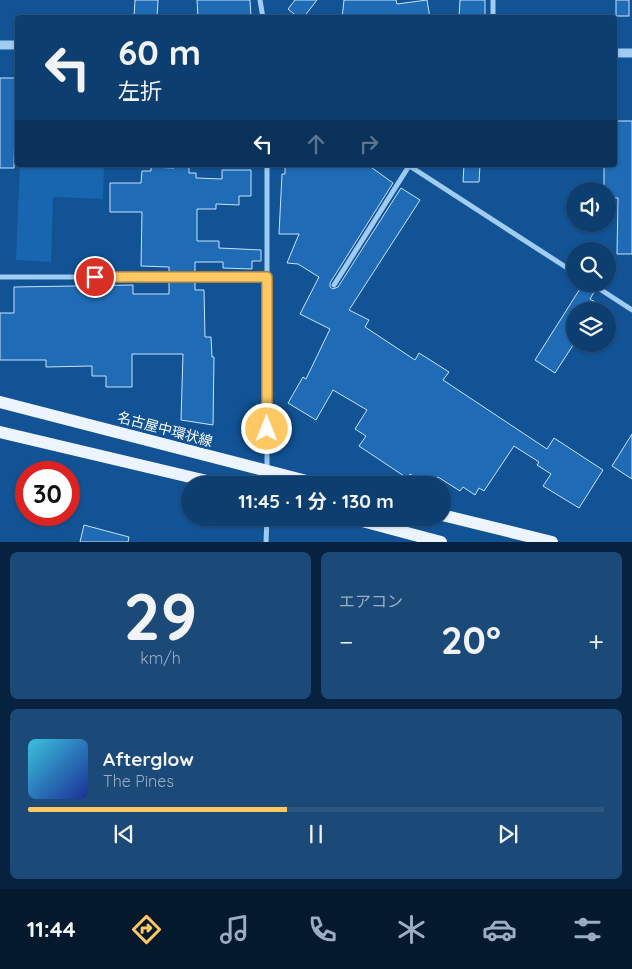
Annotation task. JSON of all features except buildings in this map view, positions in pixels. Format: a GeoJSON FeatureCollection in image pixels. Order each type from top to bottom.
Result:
{"type":"FeatureCollection","features":[{"type":"Feature","properties":{"kind":"main road","name":"名古屋中環状線"},"geometry":{"type":"LineString","coordinates":[[0,402],[260,476]]}},
{"type":"Feature","properties":{"kind":"main road"},"geometry":{"type":"LineString","coordinates":[[0,432],[186,476]]}},
{"type":"Feature","properties":{"kind":"main road"},"geometry":{"type":"LineString","coordinates":[[451,517],[552,542]]}},
{"type":"Feature","properties":{"kind":"main road"},"geometry":{"type":"LineString","coordinates":[[381,526],[441,542]]}},
{"type":"Feature","properties":{"kind":"street"},"geometry":{"type":"LineString","coordinates":[[260,0],[262,15]]}},
{"type":"Feature","properties":{"kind":"street"},"geometry":{"type":"LineString","coordinates":[[493,0],[493,15]]}},
{"type":"Feature","properties":{"kind":"street"},"geometry":{"type":"LineString","coordinates":[[0,45],[15,45]]}},
{"type":"Feature","properties":{"kind":"street"},"geometry":{"type":"LineString","coordinates":[[617,53],[632,54]]}},
{"type":"Feature","properties":{"kind":"street"},"geometry":{"type":"LineString","coordinates":[[266,167],[267,476]]}},
{"type":"Feature","properties":{"kind":"street"},"geometry":{"type":"LineString","coordinates":[[334,285],[408,167]]}},
{"type":"Feature","properties":{"kind":"street"},"geometry":{"type":"LineString","coordinates":[[412,167],[566,267]]}},
{"type":"Feature","properties":{"kind":"street"},"geometry":{"type":"LineString","coordinates":[[0,277],[267,277]]}},
{"type":"Feature","properties":{"kind":"street"},"geometry":{"type":"LineString","coordinates":[[604,292],[632,310]]}},
{"type":"Feature","properties":{"kind":"street"},"geometry":{"type":"LineString","coordinates":[[266,542],[267,526]]}},
{"type":"Feature","properties":{"kind":"shaded area"},"geometry":{"type":"Polygon","coordinates":[[[20,167],[104,167],[103,199],[53,197],[51,262],[16,260],[20,167]]]}},
{"type":"Feature","properties":{"kind":"route"},"geometry":{"type":"LineString","coordinates":[[95,277],[267,277],[267,429]]}}]}
